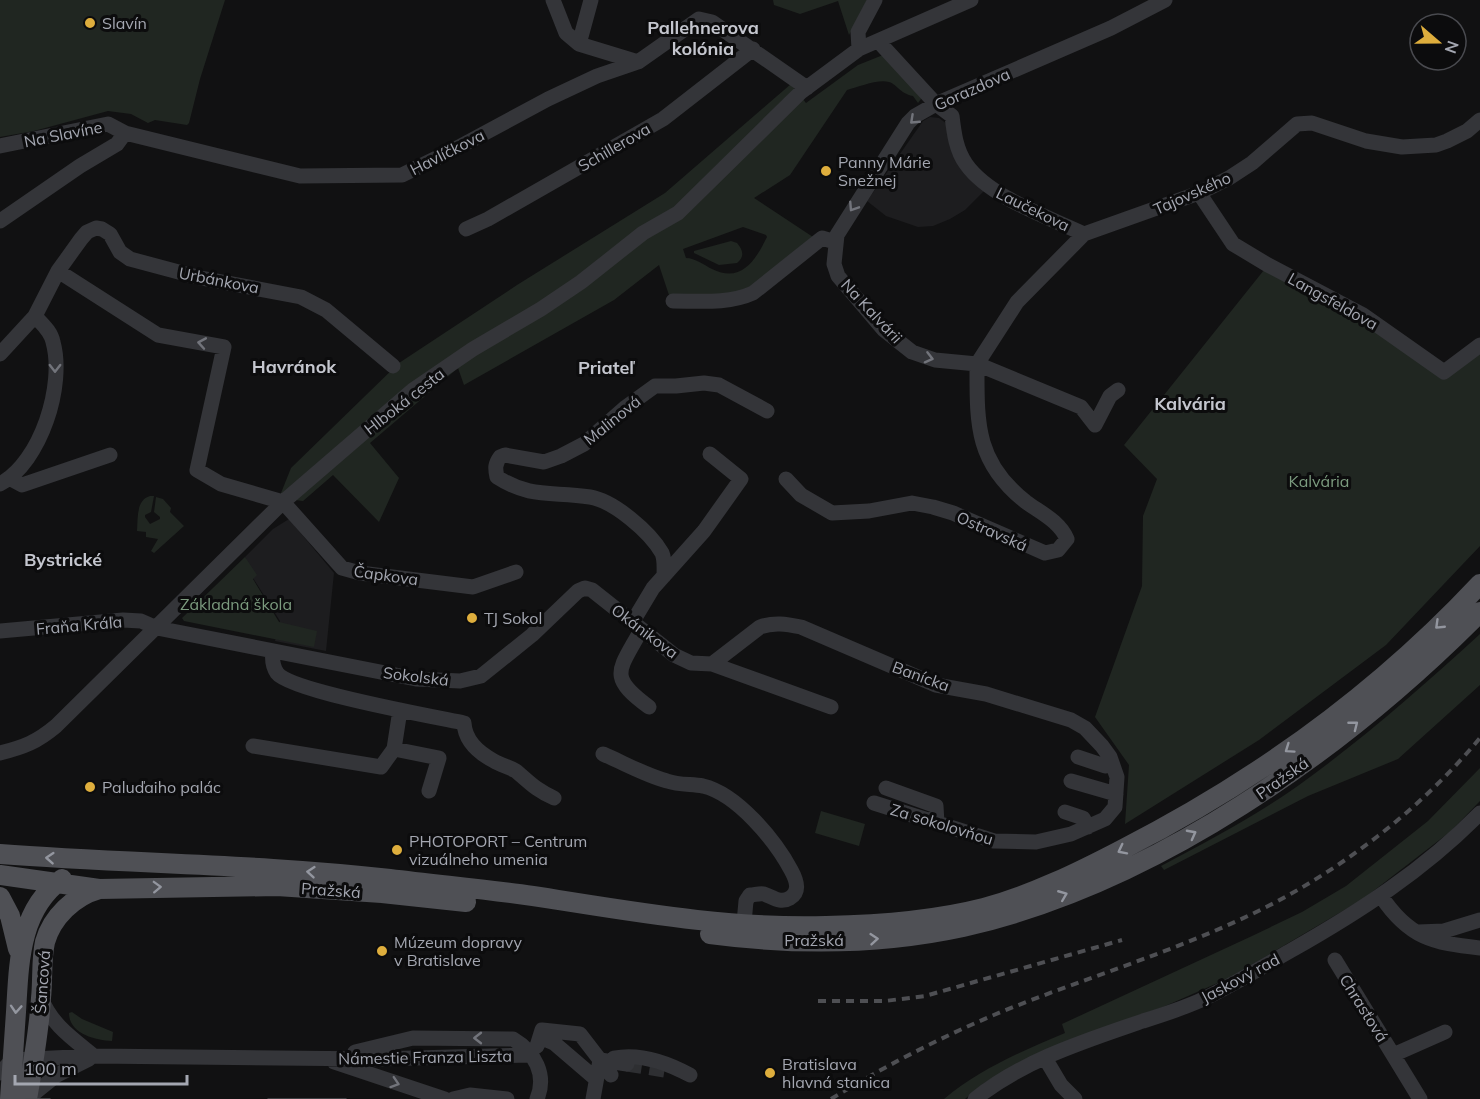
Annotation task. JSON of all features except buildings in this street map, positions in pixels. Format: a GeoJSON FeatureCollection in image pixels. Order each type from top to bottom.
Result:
{"type":"FeatureCollection","features":[{"type":"Feature","properties":{"kind":"main road","name":"Pražská"},"geometry":{"type":"LineString","coordinates":[[0,854],[100,861],[234,866],[372,878],[529,896],[650,915],[744,923],[825,926],[936,917],[994,905],[1064,878],[1195,810],[1253,774],[1307,736],[1374,684],[1413,650],[1480,584]]}},
{"type":"Feature","properties":{"kind":"main road","name":"Pražská"},"geometry":{"type":"LineString","coordinates":[[55,884],[99,889],[277,886],[382,893],[531,908],[713,934],[775,940],[838,942],[868,940],[961,927],[1028,909],[1110,876],[1236,809],[1284,777],[1360,720],[1425,666],[1480,612]]}},
{"type":"Feature","properties":{"kind":"main road"},"geometry":{"type":"LineString","coordinates":[[0,854],[24,866],[38,890],[45,941]]}},
{"type":"Feature","properties":{"kind":"main road","name":"Pražská"},"geometry":{"type":"LineString","coordinates":[[0,875],[38,890],[55,884],[77,869],[100,861]]}},
{"type":"Feature","properties":{"kind":"main road","name":"Šancová"},"geometry":{"type":"LineString","coordinates":[[27,1099],[35,1059],[45,941],[70,903],[88,892],[99,889]]}},
{"type":"Feature","properties":{"kind":"main road","name":"Šancová"},"geometry":{"type":"LineString","coordinates":[[10,1099],[6,1067],[20,957],[25,931],[38,890]]}},
{"type":"Feature","properties":{"kind":"main road","name":"Šancová"},"geometry":{"type":"LineString","coordinates":[[0,897],[10,915],[16,933],[20,957]]}},
{"type":"Feature","properties":{"kind":"street"},"geometry":{"type":"LineString","coordinates":[[553,0],[566,33],[579,44],[638,62]]}},
{"type":"Feature","properties":{"kind":"street"},"geometry":{"type":"LineString","coordinates":[[579,44],[591,0]]}},
{"type":"Feature","properties":{"kind":"street"},"geometry":{"type":"LineString","coordinates":[[859,49],[858,32],[875,0]]}},
{"type":"Feature","properties":{"kind":"street","name":"Hlboká cesta"},"geometry":{"type":"LineString","coordinates":[[0,753],[26,746],[43,737],[56,726],[283,502],[413,390],[473,349],[541,309],[581,282],[643,233],[678,213],[807,88],[859,49],[971,0]]}},
{"type":"Feature","properties":{"kind":"street","name":"Gorazdova"},"geometry":{"type":"LineString","coordinates":[[835,242],[845,220],[908,123],[915,116],[936,104],[1111,28],[1165,0]]}},
{"type":"Feature","properties":{"kind":"street","name":"Havlíčkova"},"geometry":{"type":"LineString","coordinates":[[125,134],[300,176],[402,175],[548,99],[597,76],[638,62],[699,19],[712,22],[807,88]]}},
{"type":"Feature","properties":{"kind":"street","name":"Laučekova"},"geometry":{"type":"LineString","coordinates":[[879,42],[936,104],[952,116],[955,141],[959,152],[966,164],[983,183],[1084,234]]}},
{"type":"Feature","properties":{"kind":"street","name":"Schillerova"},"geometry":{"type":"LineString","coordinates":[[466,229],[488,219],[663,119],[753,49]]}},
{"type":"Feature","properties":{"kind":"street","name":"Tajovského"},"geometry":{"type":"LineString","coordinates":[[977,364],[1017,302],[1084,234],[1199,193],[1229,178],[1251,163],[1297,124],[1312,123],[1366,141],[1402,147],[1436,145],[1467,131],[1480,120]]}},
{"type":"Feature","properties":{"kind":"street","name":"Na Slavíne"},"geometry":{"type":"LineString","coordinates":[[0,146],[108,124],[125,134]]}},
{"type":"Feature","properties":{"kind":"street"},"geometry":{"type":"LineString","coordinates":[[0,221],[80,166],[117,144],[125,134]]}},
{"type":"Feature","properties":{"kind":"street","name":"Langsfeldova"},"geometry":{"type":"LineString","coordinates":[[1199,193],[1233,244],[1363,315],[1444,372],[1480,345]]}},
{"type":"Feature","properties":{"kind":"street","name":"Urbánkova"},"geometry":{"type":"LineString","coordinates":[[58,271],[84,235],[96,228],[102,229],[110,234],[120,252],[130,259],[201,278],[301,297],[326,310],[393,366]]}},
{"type":"Feature","properties":{"kind":"street"},"geometry":{"type":"LineString","coordinates":[[673,301],[712,301],[744,297],[753,293],[822,238],[835,242]]}},
{"type":"Feature","properties":{"kind":"street","name":"Na Kalvárii"},"geometry":{"type":"LineString","coordinates":[[835,242],[834,264],[838,276],[869,313],[896,340],[912,352],[922,357],[977,364],[1081,407],[1095,425],[1110,396],[1118,390]]}},
{"type":"Feature","properties":{"kind":"street"},"geometry":{"type":"LineString","coordinates":[[0,354],[35,316],[58,271],[158,335],[224,346],[197,470],[220,484],[283,502]]}},
{"type":"Feature","properties":{"kind":"street"},"geometry":{"type":"LineString","coordinates":[[4,481],[24,462],[40,434],[55,387],[53,342],[49,332],[35,316]]}},
{"type":"Feature","properties":{"kind":"street","name":"Ostravská"},"geometry":{"type":"LineString","coordinates":[[786,479],[801,495],[832,513],[869,511],[912,503],[953,513],[1044,554],[1058,550],[1067,539],[1062,527],[1009,487],[992,463],[985,448],[977,419],[977,364]]}},
{"type":"Feature","properties":{"kind":"street","name":"Malinová"},"geometry":{"type":"LineString","coordinates":[[664,576],[663,555],[647,536],[613,507],[591,497],[543,494],[512,487],[497,477],[496,462],[505,455],[544,462],[561,456],[584,444],[626,407],[655,386],[704,383],[718,385],[767,411]]}},
{"type":"Feature","properties":{"kind":"street"},"geometry":{"type":"LineString","coordinates":[[649,707],[628,692],[620,679],[622,664],[653,588],[704,531],[741,479],[710,454]]}},
{"type":"Feature","properties":{"kind":"street"},"geometry":{"type":"LineString","coordinates":[[4,481],[22,485],[110,455]]}},
{"type":"Feature","properties":{"kind":"street","name":"Čapkova"},"geometry":{"type":"LineString","coordinates":[[283,502],[342,568],[360,573],[473,587],[516,572]]}},
{"type":"Feature","properties":{"kind":"street","name":"Okánikova"},"geometry":{"type":"LineString","coordinates":[[542,625],[578,591],[585,588],[592,590],[679,658],[698,664],[712,664],[831,707]]}},
{"type":"Feature","properties":{"kind":"street","name":"Fraňa Kráľa"},"geometry":{"type":"LineString","coordinates":[[0,632],[123,620],[141,621],[157,628]]}},
{"type":"Feature","properties":{"kind":"street","name":"Banícka"},"geometry":{"type":"LineString","coordinates":[[712,664],[760,627],[779,623],[801,627],[936,685],[986,694],[1071,720],[1094,737],[1110,757],[1115,770]]}},
{"type":"Feature","properties":{"kind":"street","name":"Sokolská"},"geometry":{"type":"LineString","coordinates":[[157,628],[416,679],[460,681],[481,676],[542,625]]}},
{"type":"Feature","properties":{"kind":"street","name":"Sokolská"},"geometry":{"type":"LineString","coordinates":[[273,651],[272,658],[277,673],[287,681],[315,691],[464,723],[464,731],[472,745],[495,761],[514,770],[537,790],[554,798]]}},
{"type":"Feature","properties":{"kind":"street"},"geometry":{"type":"LineString","coordinates":[[253,746],[381,767],[394,748],[400,710]]}},
{"type":"Feature","properties":{"kind":"street"},"geometry":{"type":"LineString","coordinates":[[394,748],[439,758],[429,791]]}},
{"type":"Feature","properties":{"kind":"street"},"geometry":{"type":"LineString","coordinates":[[603,754],[666,781],[704,786],[722,793],[775,843],[790,869],[797,889],[791,898],[782,901],[764,894],[750,896],[746,901],[744,923]]}},
{"type":"Feature","properties":{"kind":"street"},"geometry":{"type":"LineString","coordinates":[[1078,757],[1115,770]]}},
{"type":"Feature","properties":{"kind":"street","name":"Za sokolovňou"},"geometry":{"type":"LineString","coordinates":[[874,803],[994,840],[1036,842],[1088,827],[1105,819],[1115,807],[1115,770]]}},
{"type":"Feature","properties":{"kind":"street"},"geometry":{"type":"LineString","coordinates":[[1071,781],[1116,794]]}},
{"type":"Feature","properties":{"kind":"street"},"geometry":{"type":"LineString","coordinates":[[886,788],[936,806],[937,823]]}},
{"type":"Feature","properties":{"kind":"street"},"geometry":{"type":"LineString","coordinates":[[1065,812],[1083,818],[1088,827]]}},
{"type":"Feature","properties":{"kind":"street","name":"Jaskový rad"},"geometry":{"type":"LineString","coordinates":[[975,1099],[1001,1081],[1065,1049],[1184,1007],[1221,991],[1382,896],[1437,853],[1480,813]]}},
{"type":"Feature","properties":{"kind":"street"},"geometry":{"type":"LineString","coordinates":[[1382,896],[1398,917],[1415,932],[1442,944],[1480,948]]}},
{"type":"Feature","properties":{"kind":"street"},"geometry":{"type":"LineString","coordinates":[[1415,932],[1444,931],[1480,920]]}},
{"type":"Feature","properties":{"kind":"street","name":"Chrasťová"},"geometry":{"type":"LineString","coordinates":[[1335,960],[1420,1099]]}},
{"type":"Feature","properties":{"kind":"street"},"geometry":{"type":"LineString","coordinates":[[41,998],[57,1026],[94,1056]]}},
{"type":"Feature","properties":{"kind":"street"},"geometry":{"type":"LineString","coordinates":[[536,1046],[542,1030],[580,1034],[600,1060],[604,1077],[592,1099]]}},
{"type":"Feature","properties":{"kind":"street","name":"Chrasťová"},"geometry":{"type":"LineString","coordinates":[[1393,1055],[1444,1032]]}},
{"type":"Feature","properties":{"kind":"street","name":"Námestie Franza Liszta"},"geometry":{"type":"LineString","coordinates":[[6,1067],[35,1059],[94,1056],[320,1058],[368,1050],[413,1038],[510,1039],[536,1046],[541,1072],[537,1099]]}},
{"type":"Feature","properties":{"kind":"street"},"geometry":{"type":"LineString","coordinates":[[536,1046],[554,1043],[604,1077]]}},
{"type":"Feature","properties":{"kind":"street"},"geometry":{"type":"LineString","coordinates":[[600,1060],[629,1055],[667,1064],[681,1074]]}},
{"type":"Feature","properties":{"kind":"street","name":"Námestie Franza Liszta"},"geometry":{"type":"LineString","coordinates":[[27,1099],[57,1075],[94,1056]]}},
{"type":"Feature","properties":{"kind":"street","name":"Námestie Franza Liszta"},"geometry":{"type":"LineString","coordinates":[[320,1058],[445,1099]]}},
{"type":"Feature","properties":{"kind":"street"},"geometry":{"type":"LineString","coordinates":[[1045,1058],[1061,1085],[1075,1099]]}},
{"type":"Feature","properties":{"kind":"street"},"geometry":{"type":"LineString","coordinates":[[600,1060],[627,1064]]}},
{"type":"Feature","properties":{"kind":"street"},"geometry":{"type":"LineString","coordinates":[[453,1099],[470,1095],[507,1099]]}},
{"type":"Feature","properties":{"kind":"shaded area"},"geometry":{"type":"Polygon","coordinates":[[[930,117],[939,118],[947,124],[985,190],[965,210],[950,219],[933,226],[918,227],[886,216],[867,201],[923,121],[930,117]]]}},
{"type":"Feature","properties":{"kind":"shaded area"},"geometry":{"type":"Polygon","coordinates":[[[289,519],[334,573],[326,651],[275,641],[280,621],[253,578],[245,557],[273,529],[289,519]]]}},
{"type":"Feature","properties":{"kind":"green space"},"geometry":{"type":"Polygon","coordinates":[[[0,0],[225,0],[200,79],[189,123],[187,125],[155,120],[148,123],[131,114],[108,111],[34,131],[0,137],[0,0]]]}},
{"type":"Feature","properties":{"kind":"green space"},"geometry":{"type":"Polygon","coordinates":[[[773,0],[867,0],[849,35],[838,1],[800,14],[774,5],[773,0]]]}},
{"type":"Feature","properties":{"kind":"green space"},"geometry":{"type":"Polygon","coordinates":[[[883,55],[921,99],[918,103],[913,96],[892,83],[884,81],[847,90],[790,175],[754,198],[816,239],[744,294],[670,298],[659,265],[614,300],[464,385],[458,368],[370,443],[399,478],[379,522],[333,475],[303,501],[279,498],[291,468],[399,363],[517,285],[665,193],[791,84],[806,103],[858,65],[883,55]],[[743,227],[683,249],[686,258],[696,260],[723,273],[732,273],[747,267],[753,261],[766,235],[743,227]]]}},
{"type":"Feature","properties":{"kind":"green space"},"geometry":{"type":"Polygon","coordinates":[[[731,241],[737,243],[742,251],[742,256],[737,263],[719,265],[694,253],[694,251],[731,241]]]}},
{"type":"Feature","properties":{"kind":"green space","name":"Kalvária"},"geometry":{"type":"Polygon","coordinates":[[[1268,265],[1444,372],[1480,345],[1480,546],[1386,645],[1259,740],[1125,824],[1129,765],[1095,717],[1142,586],[1143,516],[1157,479],[1124,445],[1268,265]]]}},
{"type":"Feature","properties":{"kind":"green space"},"geometry":{"type":"Polygon","coordinates":[[[154,496],[151,512],[145,517],[150,524],[160,519],[154,512],[156,497],[163,499],[171,508],[170,512],[184,526],[154,553],[151,551],[158,539],[146,537],[146,532],[137,531],[140,505],[145,498],[154,496]]]}},
{"type":"Feature","properties":{"kind":"green space","name":"Základná škola"},"geometry":{"type":"Polygon","coordinates":[[[245,557],[257,575],[253,579],[279,622],[317,631],[314,647],[184,621],[182,618],[245,557]]]}},
{"type":"Feature","properties":{"kind":"green space"},"geometry":{"type":"Polygon","coordinates":[[[1480,634],[1480,685],[1398,759],[1308,796],[1164,870],[1161,866],[1256,813],[1310,777],[1376,726],[1480,634]]]}},
{"type":"Feature","properties":{"kind":"green space"},"geometry":{"type":"Polygon","coordinates":[[[1480,768],[1480,801],[1451,831],[1363,899],[1229,978],[1163,1007],[1026,1059],[984,1083],[965,1099],[944,1099],[987,1070],[1065,1033],[1062,1024],[1302,912],[1346,886],[1428,821],[1480,768]]]}},
{"type":"Feature","properties":{"kind":"green space"},"geometry":{"type":"Polygon","coordinates":[[[821,811],[865,824],[859,846],[815,833],[821,811]]]}},
{"type":"Feature","properties":{"kind":"green space"},"geometry":{"type":"Polygon","coordinates":[[[72,1012],[82,1019],[113,1032],[112,1041],[91,1037],[78,1031],[70,1020],[69,1013],[72,1012]]]}},
{"type":"Feature","properties":{"kind":"tunnel"},"geometry":{"type":"LineString","coordinates":[[627,1064],[671,1071]]}},
{"type":"Feature","properties":{"kind":"tram line"},"geometry":{"type":"LineString","coordinates":[[26,1099],[50,1099]]}},
{"type":"Feature","properties":{"kind":"tram line"},"geometry":{"type":"LineString","coordinates":[[268,1099],[346,1099]]}},
{"type":"Feature","properties":{"kind":"railway"},"geometry":{"type":"LineString","coordinates":[[831,1099],[914,1052],[979,1021],[1209,933],[1305,886],[1360,850],[1411,809],[1480,738]]}},
{"type":"Feature","properties":{"kind":"railway"},"geometry":{"type":"LineString","coordinates":[[818,1001],[885,1001],[925,996],[1122,940]]}},
{"type":"Feature","properties":{"kind":"place","name":"Slavín"},"geometry":{"type":"Point","coordinates":[90,23]}},
{"type":"Feature","properties":{"kind":"place","name":"Panny Márie Snežnej"},"geometry":{"type":"Point","coordinates":[826,171]}},
{"type":"Feature","properties":{"kind":"place","name":"TJ Sokol"},"geometry":{"type":"Point","coordinates":[472,618]}},
{"type":"Feature","properties":{"kind":"place","name":"Paluďaiho palác"},"geometry":{"type":"Point","coordinates":[90,787]}},
{"type":"Feature","properties":{"kind":"place","name":"PHOTOPORT – Centrum vizuálneho umenia"},"geometry":{"type":"Point","coordinates":[397,850]}},
{"type":"Feature","properties":{"kind":"place","name":"Múzeum dopravy v Bratislave"},"geometry":{"type":"Point","coordinates":[382,951]}},
{"type":"Feature","properties":{"kind":"place","name":"Bratislava hlavná stanica"},"geometry":{"type":"Point","coordinates":[770,1073]}},
{"type":"Feature","properties":{"kind":"district","name":"Pallehnerova kolónia"},"geometry":{"type":"Point","coordinates":[703,38]}},
{"type":"Feature","properties":{"kind":"district","name":"Havránok"},"geometry":{"type":"Point","coordinates":[294,367]}},
{"type":"Feature","properties":{"kind":"district","name":"Priateľ"},"geometry":{"type":"Point","coordinates":[606,368]}},
{"type":"Feature","properties":{"kind":"district","name":"Kalvária"},"geometry":{"type":"Point","coordinates":[1190,404]}},
{"type":"Feature","properties":{"kind":"district","name":"Bystrické"},"geometry":{"type":"Point","coordinates":[63,560]}}]}
